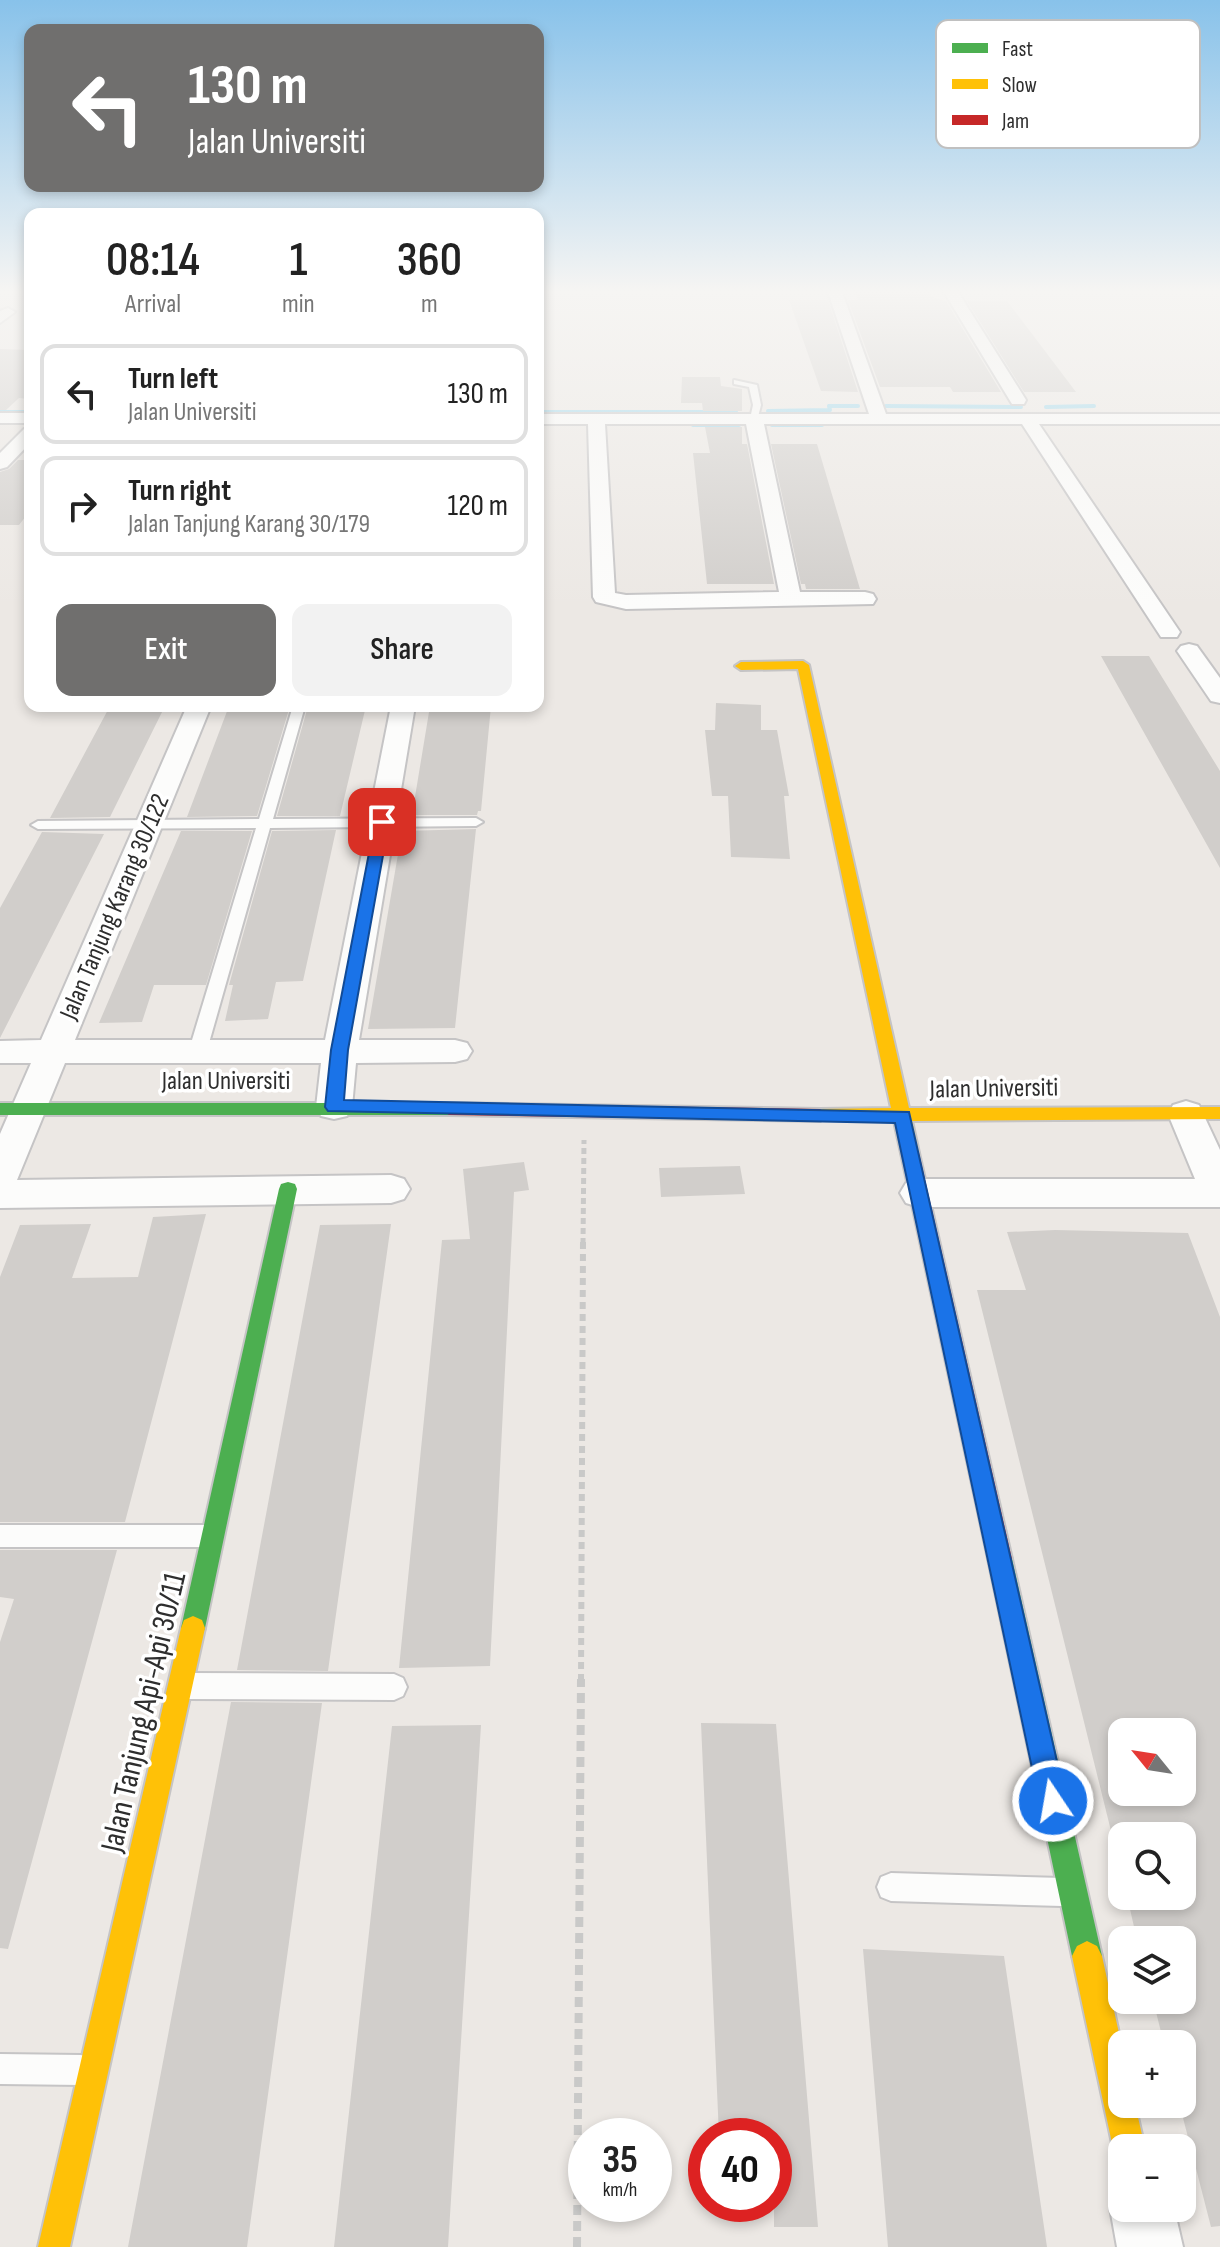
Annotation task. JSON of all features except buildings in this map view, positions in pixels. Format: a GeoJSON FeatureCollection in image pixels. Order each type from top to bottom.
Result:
{"type":"FeatureCollection","features":[{"type":"Feature","properties":{"kind":"street"},"geometry":{"type":"LineString","coordinates":[[871,397],[876,410]]}},
{"type":"Feature","properties":{"kind":"street"},"geometry":{"type":"LineString","coordinates":[[1016,397],[1169,632]]}},
{"type":"Feature","properties":{"kind":"street"},"geometry":{"type":"LineString","coordinates":[[828,402],[876,410],[917,401]]}},
{"type":"Feature","properties":{"kind":"street"},"geometry":{"type":"LineString","coordinates":[[704,432],[876,410],[1021,405],[1220,419]]}},
{"type":"Feature","properties":{"kind":"street"},"geometry":{"type":"LineString","coordinates":[[0,418],[24,419]]}},
{"type":"Feature","properties":{"kind":"street"},"geometry":{"type":"LineString","coordinates":[[544,419],[756,425],[818,431]]}},
{"type":"Feature","properties":{"kind":"street"},"geometry":{"type":"LineString","coordinates":[[596,419],[604,597],[626,602],[865,599]]}},
{"type":"Feature","properties":{"kind":"street"},"geometry":{"type":"LineString","coordinates":[[0,439],[24,421]]}},
{"type":"Feature","properties":{"kind":"street"},"geometry":{"type":"LineString","coordinates":[[0,463],[24,424]]}},
{"type":"Feature","properties":{"kind":"street"},"geometry":{"type":"LineString","coordinates":[[756,425],[791,599]]}},
{"type":"Feature","properties":{"kind":"street"},"geometry":{"type":"LineString","coordinates":[[1189,651],[1220,696]]}},
{"type":"Feature","properties":{"kind":"street"},"geometry":{"type":"LineString","coordinates":[[741,666],[803,665],[1126,2134]]}},
{"type":"Feature","properties":{"kind":"street","name":"Jalan Tanjung Karang 30/122"},"geometry":{"type":"LineString","coordinates":[[0,1177],[15,1109],[55,1052],[196,712]]}},
{"type":"Feature","properties":{"kind":"street"},"geometry":{"type":"LineString","coordinates":[[334,1107],[340,1050],[402,712]]}},
{"type":"Feature","properties":{"kind":"street"},"geometry":{"type":"LineString","coordinates":[[0,1052],[455,1051]]}},
{"type":"Feature","properties":{"kind":"street","name":"Jalan Universiti"},"geometry":{"type":"LineString","coordinates":[[15,1109],[334,1107],[902,1116],[1203,1113]]}},
{"type":"Feature","properties":{"kind":"street"},"geometry":{"type":"LineString","coordinates":[[919,1193],[1220,1193],[1203,1113]]}},
{"type":"Feature","properties":{"kind":"street","name":"Jalan Tanjung Api-Api 30/11"},"geometry":{"type":"LineString","coordinates":[[54,2247],[181,1686],[288,1189]]}},
{"type":"Feature","properties":{"kind":"street"},"geometry":{"type":"LineString","coordinates":[[0,1194],[391,1189]]}},
{"type":"Feature","properties":{"kind":"street"},"geometry":{"type":"LineString","coordinates":[[1145,2222],[1150,2247]]}},
{"type":"Feature","properties":{"kind":"lane"},"geometry":{"type":"LineString","coordinates":[[755,397],[756,425]]}},
{"type":"Feature","properties":{"kind":"lane"},"geometry":{"type":"LineString","coordinates":[[198,1050],[297,712]]}},
{"type":"Feature","properties":{"kind":"lane"},"geometry":{"type":"LineString","coordinates":[[38,825],[476,822]]}},
{"type":"Feature","properties":{"kind":"lane"},"geometry":{"type":"LineString","coordinates":[[0,1536],[214,1535]]}},
{"type":"Feature","properties":{"kind":"lane"},"geometry":{"type":"LineString","coordinates":[[181,1686],[394,1687]]}},
{"type":"Feature","properties":{"kind":"lane"},"geometry":{"type":"LineString","coordinates":[[891,1887],[1073,1892]]}},
{"type":"Feature","properties":{"kind":"lane"},"geometry":{"type":"LineString","coordinates":[[0,2069],[95,2070]]}},
{"type":"Feature","properties":{"kind":"path"},"geometry":{"type":"LineString","coordinates":[[577,2247],[584,1111]]}},
{"type":"Feature","properties":{"kind":"waterway"},"geometry":{"type":"LineString","coordinates":[[768,411],[830,410],[829,406],[858,406]]}},
{"type":"Feature","properties":{"kind":"waterway"},"geometry":{"type":"LineString","coordinates":[[886,406],[1021,407]]}},
{"type":"Feature","properties":{"kind":"waterway"},"geometry":{"type":"LineString","coordinates":[[1046,407],[1094,406]]}},
{"type":"Feature","properties":{"kind":"waterway"},"geometry":{"type":"LineString","coordinates":[[0,412],[24,412]]}},
{"type":"Feature","properties":{"kind":"waterway"},"geometry":{"type":"LineString","coordinates":[[544,412],[736,412]]}},
{"type":"Feature","properties":{"kind":"waterway"},"geometry":{"type":"LineString","coordinates":[[693,425],[739,425]]}},
{"type":"Feature","properties":{"kind":"waterway"},"geometry":{"type":"LineString","coordinates":[[772,425],[822,425]]}},
{"type":"Feature","properties":{"kind":"traffic: fast"},"geometry":{"type":"LineString","coordinates":[[0,1109],[449,1109]]}},
{"type":"Feature","properties":{"kind":"traffic: fast"},"geometry":{"type":"LineString","coordinates":[[193,1628],[288,1189]]}},
{"type":"Feature","properties":{"kind":"traffic: fast"},"geometry":{"type":"LineString","coordinates":[[1000,1559],[1087,1956]]}},
{"type":"Feature","properties":{"kind":"traffic: slow"},"geometry":{"type":"LineString","coordinates":[[741,666],[803,665],[910,1153]]}},
{"type":"Feature","properties":{"kind":"traffic: slow"},"geometry":{"type":"LineString","coordinates":[[820,1115],[1220,1113]]}},
{"type":"Feature","properties":{"kind":"traffic: slow"},"geometry":{"type":"LineString","coordinates":[[54,2247],[193,1628]]}},
{"type":"Feature","properties":{"kind":"traffic: slow"},"geometry":{"type":"LineString","coordinates":[[1087,1956],[1126,2134]]}},
{"type":"Feature","properties":{"kind":"traffic: jam"},"geometry":{"type":"LineString","coordinates":[[449,1109],[820,1115]]}},
{"type":"Feature","properties":{"kind":"traffic: jam"},"geometry":{"type":"LineString","coordinates":[[910,1153],[1000,1559]]}},
{"type":"Feature","properties":{"kind":"route"},"geometry":{"type":"LineString","coordinates":[[382,822],[340,1050],[334,1107],[902,1116],[1053,1801]]}}]}
